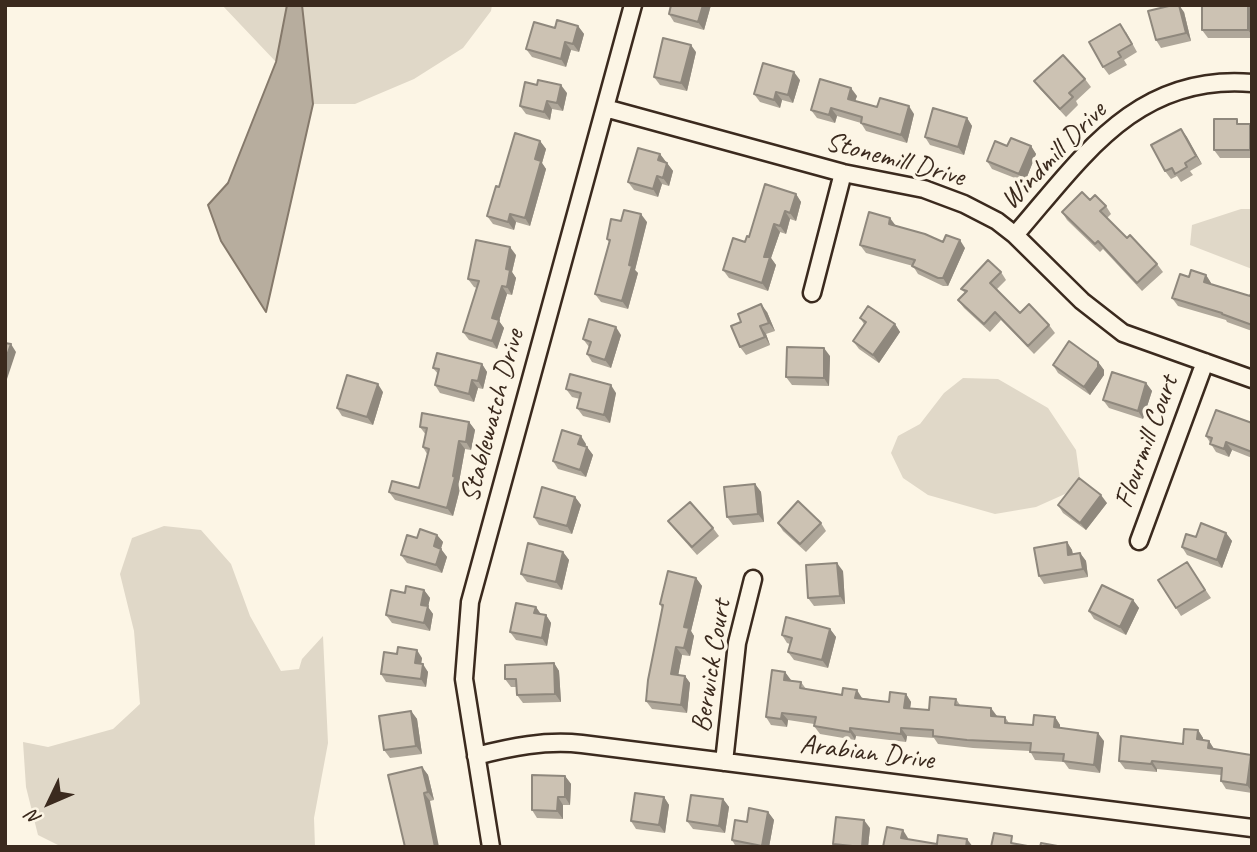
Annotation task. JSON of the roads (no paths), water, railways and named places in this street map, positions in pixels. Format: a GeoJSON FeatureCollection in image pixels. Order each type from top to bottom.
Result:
{"type":"FeatureCollection","features":[{"type":"Feature","properties":{"kind":"street","name":"Stablewatch Drive"},"geometry":{"type":"LineString","coordinates":[[491,847],[464,679],[470,602],[633,5]]}},
{"type":"Feature","properties":{"kind":"street","name":"Windmill Drive"},"geometry":{"type":"LineString","coordinates":[[1015,235],[1092,146],[1119,122],[1147,103],[1183,88],[1215,82],[1252,83]]}},
{"type":"Feature","properties":{"kind":"street","name":"Stonemill Drive"},"geometry":{"type":"LineString","coordinates":[[605,108],[843,173],[924,190],[964,204],[998,221],[1082,301],[1123,333],[1252,379]]}},
{"type":"Feature","properties":{"kind":"street"},"geometry":{"type":"LineString","coordinates":[[812,293],[843,173]]}},
{"type":"Feature","properties":{"kind":"street","name":"Flourmill Court"},"geometry":{"type":"LineString","coordinates":[[1139,541],[1205,362]]}},
{"type":"Feature","properties":{"kind":"street","name":"Berwick Court"},"geometry":{"type":"LineString","coordinates":[[724,762],[737,643],[753,579]]}},
{"type":"Feature","properties":{"kind":"street","name":"Arabian Drive"},"geometry":{"type":"LineString","coordinates":[[476,756],[507,748],[556,741],[1252,828]]}}]}
